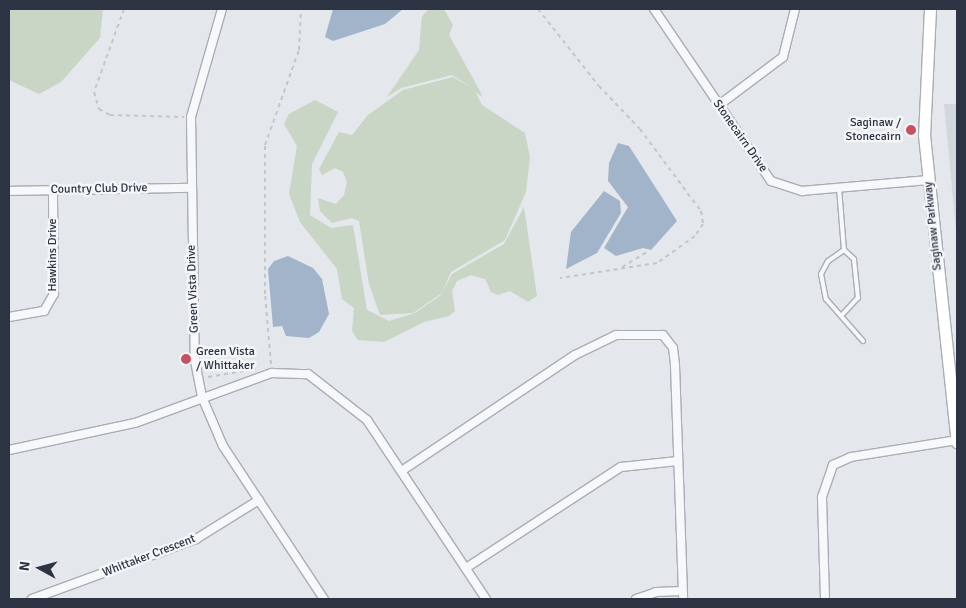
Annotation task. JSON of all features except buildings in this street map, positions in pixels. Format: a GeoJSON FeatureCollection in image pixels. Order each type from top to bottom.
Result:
{"type":"FeatureCollection","features":[{"type":"Feature","properties":{"kind":"street","name":"Green Vista Drive"},"geometry":{"type":"LineString","coordinates":[[222,9],[191,118],[189,188],[195,361],[202,397],[223,446],[324,599]]}},
{"type":"Feature","properties":{"kind":"street","name":"Stonecairn Drive"},"geometry":{"type":"LineString","coordinates":[[654,9],[771,181],[802,191],[928,180]]}},
{"type":"Feature","properties":{"kind":"street"},"geometry":{"type":"LineString","coordinates":[[719,105],[783,57],[795,9]]}},
{"type":"Feature","properties":{"kind":"street","name":"Saginaw Parkway"},"geometry":{"type":"LineString","coordinates":[[930,9],[923,105],[928,180],[957,441]]}},
{"type":"Feature","properties":{"kind":"street","name":"Country Club Drive"},"geometry":{"type":"LineString","coordinates":[[9,191],[189,188]]}},
{"type":"Feature","properties":{"kind":"street","name":"Hawkins Drive"},"geometry":{"type":"LineString","coordinates":[[9,317],[44,311],[54,294],[52,190]]}},
{"type":"Feature","properties":{"kind":"street"},"geometry":{"type":"LineString","coordinates":[[404,470],[575,354],[616,335],[642,332],[663,335],[673,348],[682,595],[656,592],[636,599]]}},
{"type":"Feature","properties":{"kind":"street"},"geometry":{"type":"LineString","coordinates":[[9,450],[135,423],[272,373],[308,374],[351,404],[404,470],[486,599]]}},
{"type":"Feature","properties":{"kind":"street"},"geometry":{"type":"LineString","coordinates":[[826,599],[822,497],[832,465],[851,457],[957,441]]}},
{"type":"Feature","properties":{"kind":"street"},"geometry":{"type":"LineString","coordinates":[[466,568],[621,467],[678,461]]}},
{"type":"Feature","properties":{"kind":"street","name":"Whittaker Crescent"},"geometry":{"type":"LineString","coordinates":[[32,599],[187,542],[259,500]]}},
{"type":"Feature","properties":{"kind":"lane"},"geometry":{"type":"LineString","coordinates":[[839,188],[844,250],[854,259],[858,298],[841,316]]}},
{"type":"Feature","properties":{"kind":"lane"},"geometry":{"type":"LineString","coordinates":[[844,250],[828,261],[821,274],[826,299],[863,341]]}},
{"type":"Feature","properties":{"kind":"path"},"geometry":{"type":"LineString","coordinates":[[124,9],[94,92],[99,109],[110,115],[191,118]]}},
{"type":"Feature","properties":{"kind":"path"},"geometry":{"type":"LineString","coordinates":[[210,377],[272,364],[265,294],[265,145],[299,50],[301,9]]}},
{"type":"Feature","properties":{"kind":"path"},"geometry":{"type":"LineString","coordinates":[[538,9],[599,86],[640,129],[673,179],[701,211],[703,224],[695,236],[664,258],[648,266],[620,268],[560,278]]}},
{"type":"Feature","properties":{"kind":"path"},"geometry":{"type":"LineString","coordinates":[[620,268],[647,252]]}},
{"type":"Feature","properties":{"kind":"shaded area"},"geometry":{"type":"Polygon","coordinates":[[[944,104],[957,104],[957,241],[944,104]]]}},
{"type":"Feature","properties":{"kind":"green space"},"geometry":{"type":"Polygon","coordinates":[[[9,9],[103,9],[100,38],[61,82],[39,94],[9,80],[9,9]]]}},
{"type":"Feature","properties":{"kind":"green space"},"geometry":{"type":"Polygon","coordinates":[[[429,9],[444,9],[453,25],[449,35],[480,91],[482,97],[475,91],[482,105],[525,133],[530,157],[526,192],[505,240],[451,272],[442,293],[413,313],[380,315],[369,284],[359,221],[352,218],[332,223],[320,211],[318,198],[336,204],[344,195],[347,182],[343,172],[335,168],[322,175],[319,169],[339,132],[352,135],[368,115],[403,90],[453,77],[474,89],[452,75],[401,88],[387,97],[419,50],[422,16],[429,9]]]}},
{"type":"Feature","properties":{"kind":"green space"},"geometry":{"type":"Polygon","coordinates":[[[315,100],[338,112],[312,164],[310,215],[331,228],[353,225],[367,310],[389,321],[415,313],[441,295],[452,274],[504,244],[524,207],[537,296],[528,302],[510,291],[498,295],[491,292],[485,279],[471,275],[457,281],[452,291],[455,311],[449,316],[424,322],[384,342],[358,340],[352,331],[354,308],[342,299],[337,269],[300,222],[289,194],[297,146],[284,124],[289,114],[315,100]]]}},
{"type":"Feature","properties":{"kind":"water"},"geometry":{"type":"Polygon","coordinates":[[[333,9],[403,9],[385,24],[333,41],[325,37],[333,9]]]}},
{"type":"Feature","properties":{"kind":"water"},"geometry":{"type":"Polygon","coordinates":[[[618,143],[629,146],[677,221],[651,250],[643,248],[616,256],[604,248],[628,207],[608,181],[609,163],[618,143]]]}},
{"type":"Feature","properties":{"kind":"water"},"geometry":{"type":"Polygon","coordinates":[[[604,191],[620,201],[621,213],[597,253],[566,269],[571,232],[604,191]]]}},
{"type":"Feature","properties":{"kind":"water"},"geometry":{"type":"Polygon","coordinates":[[[288,256],[313,268],[322,279],[329,314],[319,332],[309,338],[286,336],[282,326],[273,327],[268,269],[274,261],[288,256]]]}},
{"type":"Feature","properties":{"kind":"place","name":"Saginaw / Stonecairn"},"geometry":{"type":"Point","coordinates":[911,130]}},
{"type":"Feature","properties":{"kind":"place","name":"Green Vista / Whittaker"},"geometry":{"type":"Point","coordinates":[186,359]}}]}
